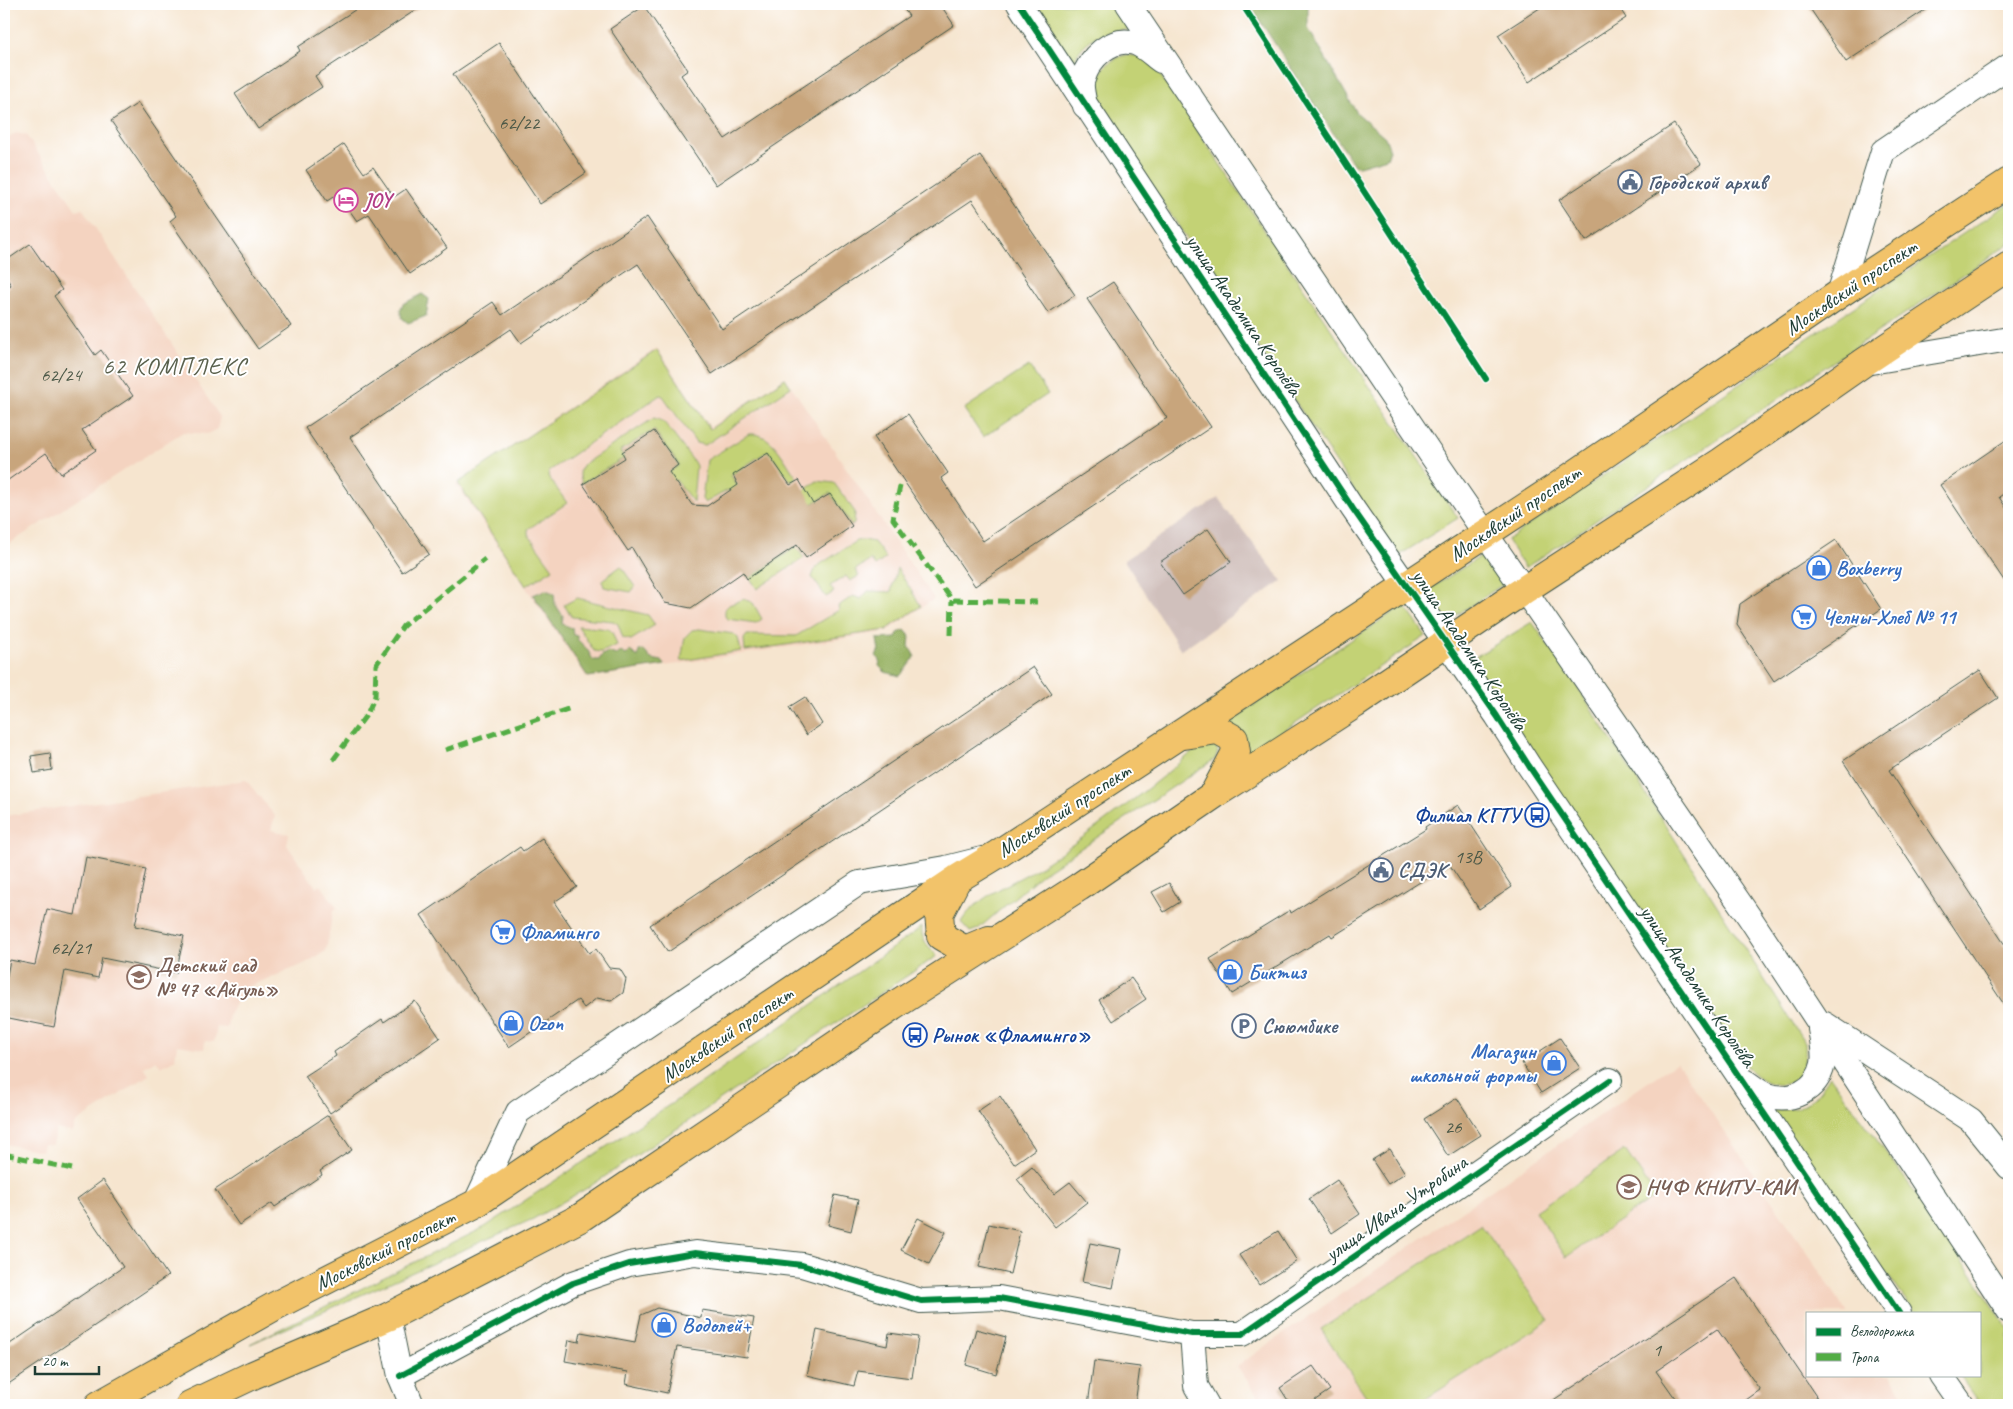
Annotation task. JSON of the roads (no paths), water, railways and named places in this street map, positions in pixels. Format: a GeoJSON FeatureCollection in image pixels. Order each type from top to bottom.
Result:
{"type":"FeatureCollection","features":[{"type":"Feature","properties":{"kind":"main road","name":"Московский проспект"},"geometry":{"type":"LineString","coordinates":[[100,1405],[275,1306],[475,1204],[957,879],[998,854],[1555,488],[1839,294],[2009,182]]}},
{"type":"Feature","properties":{"kind":"main road"},"geometry":{"type":"LineString","coordinates":[[190,1405],[253,1375],[388,1317],[580,1218],[892,1007],[1016,929],[1215,794],[1721,462],[1863,363],[2009,266]]}},
{"type":"Feature","properties":{"kind":"main road"},"geometry":{"type":"LineString","coordinates":[[1176,736],[1218,730],[1234,739],[1236,752],[1215,794]]}},
{"type":"Feature","properties":{"kind":"main road"},"geometry":{"type":"LineString","coordinates":[[957,879],[939,914],[941,936],[965,950],[1016,929]]}},
{"type":"Feature","properties":{"kind":"street","name":"улица Академика Королёва"},"geometry":{"type":"LineString","coordinates":[[1018,4],[1353,509],[1446,643],[1898,1312]]}},
{"type":"Feature","properties":{"kind":"street"},"geometry":{"type":"LineString","coordinates":[[1128,4],[1484,533],[1750,918],[2009,1312]]}},
{"type":"Feature","properties":{"kind":"street"},"geometry":{"type":"LineString","coordinates":[[1085,107],[1082,81],[1090,63],[1103,48],[1135,43],[1167,64]]}},
{"type":"Feature","properties":{"kind":"street"},"geometry":{"type":"LineString","coordinates":[[1839,294],[1883,151],[2009,66]]}},
{"type":"Feature","properties":{"kind":"street"},"geometry":{"type":"LineString","coordinates":[[1863,363],[2009,338]]}},
{"type":"Feature","properties":{"kind":"street"},"geometry":{"type":"LineString","coordinates":[[475,1204],[518,1112],[859,882],[946,868],[998,854]]}},
{"type":"Feature","properties":{"kind":"street"},"geometry":{"type":"LineString","coordinates":[[1740,1078],[1764,1094],[1785,1098],[1804,1093],[1818,1079],[1823,1065],[1824,1053],[1817,1021]]}},
{"type":"Feature","properties":{"kind":"street"},"geometry":{"type":"LineString","coordinates":[[1817,1021],[1971,1120],[2009,1167]]}},
{"type":"Feature","properties":{"kind":"street","name":"улица Ивана Утробина"},"geometry":{"type":"LineString","coordinates":[[400,1376],[573,1283],[629,1264],[695,1253],[802,1265],[921,1302],[999,1298],[1192,1334],[1242,1334],[1610,1080]]}},
{"type":"Feature","properties":{"kind":"street"},"geometry":{"type":"LineString","coordinates":[[388,1317],[400,1376],[412,1405]]}},
{"type":"Feature","properties":{"kind":"street"},"geometry":{"type":"LineString","coordinates":[[1192,1334],[1196,1386],[1207,1405]]}},
{"type":"Feature","properties":{"kind":"street"},"geometry":{"type":"LineString","coordinates":[[1942,1376],[1962,1405]]}},
{"type":"Feature","properties":{"kind":"place","name":"Городской архив"},"geometry":{"type":"Point","coordinates":[1630,182]}},
{"type":"Feature","properties":{"kind":"place","name":"JOY"},"geometry":{"type":"Point","coordinates":[346,200]}},
{"type":"Feature","properties":{"kind":"place","name":"Boxberry"},"geometry":{"type":"Point","coordinates":[1819,568]}},
{"type":"Feature","properties":{"kind":"place","name":"Челны-Хлеб № 11"},"geometry":{"type":"Point","coordinates":[1804,617]}},
{"type":"Feature","properties":{"kind":"place","name":"Филиал КГТУ"},"geometry":{"type":"Point","coordinates":[1537,815]}},
{"type":"Feature","properties":{"kind":"place","name":"СДЭК"},"geometry":{"type":"Point","coordinates":[1381,870]}},
{"type":"Feature","properties":{"kind":"place","name":"Фламинго"},"geometry":{"type":"Point","coordinates":[503,932]}},
{"type":"Feature","properties":{"kind":"place","name":"Биктиз"},"geometry":{"type":"Point","coordinates":[1230,972]}},
{"type":"Feature","properties":{"kind":"place","name":"Детский сад № 47 «Айгуль»"},"geometry":{"type":"Point","coordinates":[139,977]}},
{"type":"Feature","properties":{"kind":"place","name":"Ozon"},"geometry":{"type":"Point","coordinates":[511,1023]}},
{"type":"Feature","properties":{"kind":"place","name":"Сююмбике"},"geometry":{"type":"Point","coordinates":[1244,1026]}},
{"type":"Feature","properties":{"kind":"place","name":"Рынок «Фламинго»"},"geometry":{"type":"Point","coordinates":[915,1035]}},
{"type":"Feature","properties":{"kind":"place","name":"Магазин школьной формы"},"geometry":{"type":"Point","coordinates":[1554,1063]}},
{"type":"Feature","properties":{"kind":"place","name":"НЧФ КНИТУ-КАИ"},"geometry":{"type":"Point","coordinates":[1629,1187]}},
{"type":"Feature","properties":{"kind":"place","name":"Водолей+"},"geometry":{"type":"Point","coordinates":[664,1325]}},
{"type":"Feature","properties":{"kind":"district","name":"62 КОМПЛЕКС"},"geometry":{"type":"Point","coordinates":[175,366]}}]}
